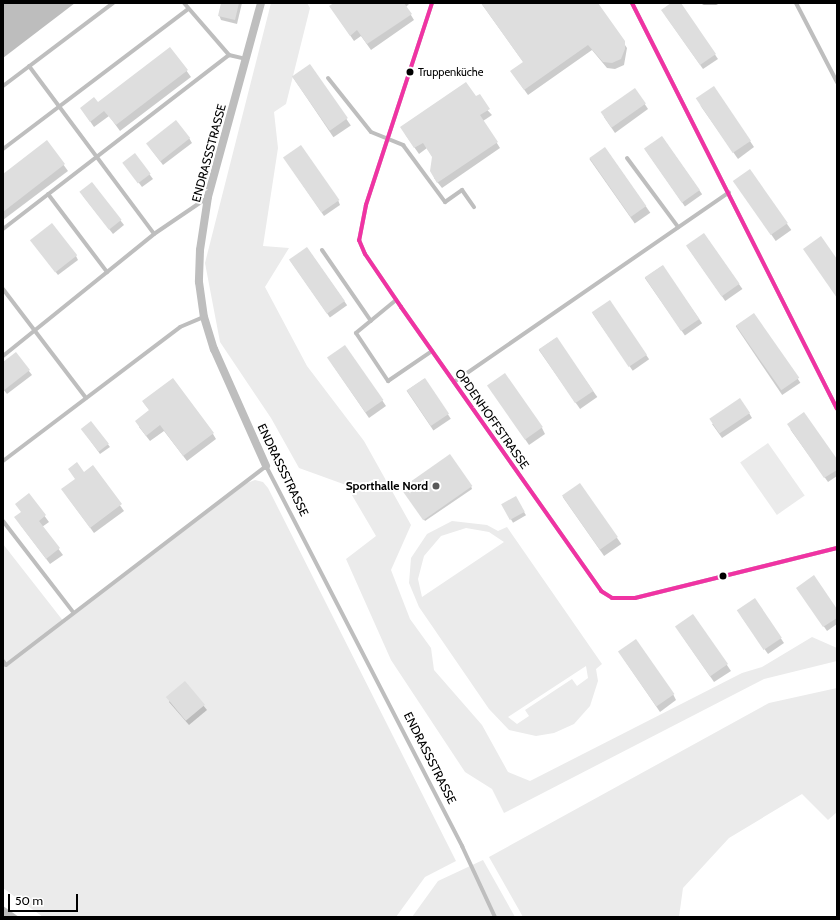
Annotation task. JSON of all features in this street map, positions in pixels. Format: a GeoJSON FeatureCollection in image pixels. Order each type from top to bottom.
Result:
{"type":"FeatureCollection","features":[{"type":"Feature","properties":{"kind":"street","name":"ENDRASSSTRASSE"},"geometry":{"type":"LineString","coordinates":[[261,3],[208,197],[200,250],[200,282],[204,317],[214,349],[266,466]]}},
{"type":"Feature","properties":{"kind":"lane"},"geometry":{"type":"LineString","coordinates":[[3,86],[113,3]]}},
{"type":"Feature","properties":{"kind":"lane"},"geometry":{"type":"LineString","coordinates":[[184,3],[229,55],[246,60]]}},
{"type":"Feature","properties":{"kind":"lane","name":"OPDENHOFFSTRASSE"},"geometry":{"type":"LineString","coordinates":[[432,3],[366,206],[359,240],[365,254],[396,300],[601,591],[612,598],[635,598],[837,548]]}},
{"type":"Feature","properties":{"kind":"lane"},"geometry":{"type":"LineString","coordinates":[[632,3],[837,408]]}},
{"type":"Feature","properties":{"kind":"lane"},"geometry":{"type":"LineString","coordinates":[[704,3],[716,3]]}},
{"type":"Feature","properties":{"kind":"lane"},"geometry":{"type":"LineString","coordinates":[[796,3],[837,82]]}},
{"type":"Feature","properties":{"kind":"lane"},"geometry":{"type":"LineString","coordinates":[[3,149],[188,9]]}},
{"type":"Feature","properties":{"kind":"lane"},"geometry":{"type":"LineString","coordinates":[[3,229],[229,55]]}},
{"type":"Feature","properties":{"kind":"lane"},"geometry":{"type":"LineString","coordinates":[[29,66],[98,156],[154,234]]}},
{"type":"Feature","properties":{"kind":"lane"},"geometry":{"type":"LineString","coordinates":[[328,78],[371,132],[387,141],[403,145],[445,202],[462,190],[474,208]]}},
{"type":"Feature","properties":{"kind":"lane"},"geometry":{"type":"LineString","coordinates":[[627,158],[678,227]]}},
{"type":"Feature","properties":{"kind":"lane"},"geometry":{"type":"LineString","coordinates":[[454,382],[729,192]]}},
{"type":"Feature","properties":{"kind":"lane"},"geometry":{"type":"LineString","coordinates":[[48,194],[107,272]]}},
{"type":"Feature","properties":{"kind":"lane"},"geometry":{"type":"LineString","coordinates":[[3,356],[154,234],[208,197]]}},
{"type":"Feature","properties":{"kind":"lane"},"geometry":{"type":"LineString","coordinates":[[322,250],[371,321]]}},
{"type":"Feature","properties":{"kind":"lane"},"geometry":{"type":"LineString","coordinates":[[3,289],[86,398]]}},
{"type":"Feature","properties":{"kind":"lane"},"geometry":{"type":"LineString","coordinates":[[396,300],[356,333],[388,381],[432,351]]}},
{"type":"Feature","properties":{"kind":"lane"},"geometry":{"type":"LineString","coordinates":[[3,461],[180,327],[204,317]]}},
{"type":"Feature","properties":{"kind":"lane"},"geometry":{"type":"LineString","coordinates":[[3,661],[6,665],[73,612],[266,466]]}},
{"type":"Feature","properties":{"kind":"lane","name":"ENDRASSSTRASSE"},"geometry":{"type":"LineString","coordinates":[[266,466],[458,839],[495,917]]}},
{"type":"Feature","properties":{"kind":"lane"},"geometry":{"type":"LineString","coordinates":[[3,521],[73,612]]}},
{"type":"Feature","properties":{"kind":"shaded area"},"geometry":{"type":"Polygon","coordinates":[[[3,3],[75,3],[3,58],[3,3]]]}},
{"type":"Feature","properties":{"kind":"shaded area"},"geometry":{"type":"Polygon","coordinates":[[[271,3],[307,3],[310,8],[286,104],[274,112],[278,148],[263,246],[289,248],[265,287],[307,366],[364,441],[411,525],[391,570],[410,619],[431,648],[434,670],[482,725],[508,772],[530,781],[742,673],[762,667],[812,637],[837,648],[837,661],[764,679],[504,813],[492,789],[465,772],[391,660],[346,559],[376,536],[346,485],[299,468],[271,418],[220,342],[205,263],[271,3]]]}},
{"type":"Feature","properties":{"kind":"shaded area"},"geometry":{"type":"Polygon","coordinates":[[[768,443],[805,495],[777,515],[740,463],[768,443]]]}},
{"type":"Feature","properties":{"kind":"shaded area"},"geometry":{"type":"Polygon","coordinates":[[[255,480],[263,482],[268,488],[456,861],[425,877],[396,917],[43,917],[3,888],[3,544],[64,622],[247,483],[255,480]]]}},
{"type":"Feature","properties":{"kind":"shaded area"},"geometry":{"type":"Polygon","coordinates":[[[452,521],[487,525],[498,531],[507,527],[602,664],[596,669],[598,681],[590,706],[574,724],[554,733],[536,736],[509,730],[489,709],[419,607],[409,583],[411,558],[427,534],[452,521]],[[466,528],[441,536],[424,556],[418,579],[422,597],[504,542],[489,532],[466,528]],[[586,666],[508,717],[517,724],[529,716],[525,710],[572,679],[577,686],[588,678],[586,666]]]}},
{"type":"Feature","properties":{"kind":"shaded area"},"geometry":{"type":"Polygon","coordinates":[[[837,688],[837,812],[828,820],[802,794],[729,838],[683,888],[679,917],[523,917],[489,857],[769,703],[837,688]]]}},
{"type":"Feature","properties":{"kind":"shaded area"},"geometry":{"type":"Polygon","coordinates":[[[483,860],[515,917],[412,917],[438,881],[483,860]]]}},
{"type":"Feature","properties":{"kind":"shaded area"},"geometry":{"type":"Polygon","coordinates":[[[3,906],[19,917],[3,917],[3,906]]]}},
{"type":"Feature","properties":{"kind":"building"},"geometry":{"type":"Polygon","coordinates":[[[221,3],[239,3],[235,20],[218,16],[221,3]]]}},
{"type":"Feature","properties":{"kind":"building"},"geometry":{"type":"Polygon","coordinates":[[[334,3],[404,3],[412,14],[367,44],[357,30],[350,36],[329,6],[334,3]]]}},
{"type":"Feature","properties":{"kind":"building"},"geometry":{"type":"Polygon","coordinates":[[[481,3],[598,3],[625,41],[625,49],[621,59],[612,63],[603,62],[588,45],[524,90],[510,71],[523,62],[481,3]]]}},
{"type":"Feature","properties":{"kind":"building"},"geometry":{"type":"Polygon","coordinates":[[[671,3],[681,3],[716,54],[700,65],[661,10],[671,3]]]}},
{"type":"Feature","properties":{"kind":"building"},"geometry":{"type":"Polygon","coordinates":[[[170,47],[188,70],[116,125],[104,111],[90,122],[80,108],[94,97],[98,102],[170,47]]]}},
{"type":"Feature","properties":{"kind":"building"},"geometry":{"type":"Polygon","coordinates":[[[310,64],[348,118],[330,131],[292,77],[310,64]]]}},
{"type":"Feature","properties":{"kind":"building"},"geometry":{"type":"Polygon","coordinates":[[[466,82],[476,96],[480,94],[490,109],[480,115],[498,142],[437,183],[430,171],[432,157],[423,143],[414,148],[400,127],[466,82]]]}},
{"type":"Feature","properties":{"kind":"building"},"geometry":{"type":"Polygon","coordinates":[[[714,86],[751,141],[733,153],[696,98],[714,86]]]}},
{"type":"Feature","properties":{"kind":"building"},"geometry":{"type":"Polygon","coordinates":[[[635,88],[646,104],[611,128],[601,112],[635,88]]]}},
{"type":"Feature","properties":{"kind":"building"},"geometry":{"type":"Polygon","coordinates":[[[176,120],[190,138],[160,162],[146,143],[176,120]]]}},
{"type":"Feature","properties":{"kind":"building"},"geometry":{"type":"Polygon","coordinates":[[[662,136],[700,190],[682,203],[644,149],[662,136]]]}},
{"type":"Feature","properties":{"kind":"building"},"geometry":{"type":"Polygon","coordinates":[[[47,140],[65,164],[3,212],[3,174],[47,140]]]}},
{"type":"Feature","properties":{"kind":"building"},"geometry":{"type":"Polygon","coordinates":[[[301,145],[339,200],[321,213],[283,158],[301,145]]]}},
{"type":"Feature","properties":{"kind":"building"},"geometry":{"type":"Polygon","coordinates":[[[605,147],[646,206],[631,217],[589,158],[605,147]]]}},
{"type":"Feature","properties":{"kind":"building"},"geometry":{"type":"Polygon","coordinates":[[[135,153],[151,174],[138,183],[122,163],[135,153]]]}},
{"type":"Feature","properties":{"kind":"building"},"geometry":{"type":"Polygon","coordinates":[[[750,169],[788,223],[771,235],[733,181],[750,169]]]}},
{"type":"Feature","properties":{"kind":"building"},"geometry":{"type":"Polygon","coordinates":[[[92,182],[122,220],[109,230],[79,192],[92,182]]]}},
{"type":"Feature","properties":{"kind":"building"},"geometry":{"type":"Polygon","coordinates":[[[52,223],[77,255],[55,273],[30,240],[52,223]]]}},
{"type":"Feature","properties":{"kind":"building"},"geometry":{"type":"Polygon","coordinates":[[[704,233],[740,284],[722,296],[686,246],[704,233]]]}},
{"type":"Feature","properties":{"kind":"building"},"geometry":{"type":"Polygon","coordinates":[[[821,236],[837,259],[837,298],[803,249],[821,236]]]}},
{"type":"Feature","properties":{"kind":"building"},"geometry":{"type":"Polygon","coordinates":[[[307,247],[345,301],[327,314],[289,260],[307,247]]]}},
{"type":"Feature","properties":{"kind":"building"},"geometry":{"type":"Polygon","coordinates":[[[663,265],[699,319],[681,331],[645,277],[663,265]]]}},
{"type":"Feature","properties":{"kind":"building"},"geometry":{"type":"Polygon","coordinates":[[[610,300],[647,355],[629,367],[592,312],[610,300]]]}},
{"type":"Feature","properties":{"kind":"building"},"geometry":{"type":"Polygon","coordinates":[[[754,313],[799,378],[781,390],[736,326],[754,313]]]}},
{"type":"Feature","properties":{"kind":"building"},"geometry":{"type":"Polygon","coordinates":[[[557,337],[593,391],[575,403],[539,349],[557,337]]]}},
{"type":"Feature","properties":{"kind":"building"},"geometry":{"type":"Polygon","coordinates":[[[345,345],[383,400],[365,413],[327,358],[345,345]]]}},
{"type":"Feature","properties":{"kind":"building"},"geometry":{"type":"Polygon","coordinates":[[[16,352],[30,370],[3,391],[3,362],[16,352]]]}},
{"type":"Feature","properties":{"kind":"building"},"geometry":{"type":"Polygon","coordinates":[[[505,373],[543,427],[525,440],[487,386],[505,373]]]}},
{"type":"Feature","properties":{"kind":"building"},"geometry":{"type":"Polygon","coordinates":[[[173,378],[214,433],[183,456],[160,425],[146,436],[135,421],[149,410],[142,401],[173,378]]]}},
{"type":"Feature","properties":{"kind":"building"},"geometry":{"type":"Polygon","coordinates":[[[425,378],[449,414],[431,426],[407,390],[425,378]]]}},
{"type":"Feature","properties":{"kind":"building"},"geometry":{"type":"Polygon","coordinates":[[[740,398],[750,413],[719,434],[709,419],[740,398]]]}},
{"type":"Feature","properties":{"kind":"building"},"geometry":{"type":"Polygon","coordinates":[[[804,412],[837,459],[837,470],[824,478],[787,424],[804,412]]]}},
{"type":"Feature","properties":{"kind":"building"},"geometry":{"type":"Polygon","coordinates":[[[91,421],[109,444],[99,452],[81,429],[91,421]]]}},
{"type":"Feature","properties":{"kind":"building","name":"Sporthalle Nord"},"geometry":{"type":"Polygon","coordinates":[[[450,454],[472,486],[423,520],[401,488],[450,454]]]}},
{"type":"Feature","properties":{"kind":"building"},"geometry":{"type":"Polygon","coordinates":[[[77,462],[84,472],[93,465],[122,504],[90,528],[61,489],[75,479],[68,469],[77,462]]]}},
{"type":"Feature","properties":{"kind":"building"},"geometry":{"type":"Polygon","coordinates":[[[580,483],[618,537],[600,550],[562,496],[580,483]]]}},
{"type":"Feature","properties":{"kind":"building"},"geometry":{"type":"Polygon","coordinates":[[[29,493],[46,515],[39,521],[60,548],[46,559],[14,517],[21,512],[15,504],[29,493]]]}},
{"type":"Feature","properties":{"kind":"building"},"geometry":{"type":"Polygon","coordinates":[[[516,496],[525,512],[510,520],[501,504],[516,496]]]}},
{"type":"Feature","properties":{"kind":"building"},"geometry":{"type":"Polygon","coordinates":[[[814,575],[837,609],[837,618],[823,627],[796,588],[814,575]]]}},
{"type":"Feature","properties":{"kind":"building"},"geometry":{"type":"Polygon","coordinates":[[[755,598],[782,638],[764,650],[737,610],[755,598]]]}},
{"type":"Feature","properties":{"kind":"building"},"geometry":{"type":"Polygon","coordinates":[[[693,614],[728,664],[710,677],[675,627],[693,614]]]}},
{"type":"Feature","properties":{"kind":"building"},"geometry":{"type":"Polygon","coordinates":[[[636,639],[674,694],[656,707],[618,652],[636,639]]]}},
{"type":"Feature","properties":{"kind":"building"},"geometry":{"type":"Polygon","coordinates":[[[185,681],[205,705],[186,721],[166,697],[185,681]]]}},
{"type":"Feature","properties":{"kind":"transit line"},"geometry":{"type":"LineString","coordinates":[[432,3],[366,205],[359,240],[365,254],[401,307],[601,591],[612,598],[635,598],[837,548]]}},
{"type":"Feature","properties":{"kind":"transit line"},"geometry":{"type":"LineString","coordinates":[[632,3],[837,408]]}},
{"type":"Feature","properties":{"kind":"place","name":"Truppenküche"},"geometry":{"type":"Point","coordinates":[410,72]}},
{"type":"Feature","properties":{"kind":"place","name":"Sporthalle Nord"},"geometry":{"type":"Point","coordinates":[436,486]}}]}
